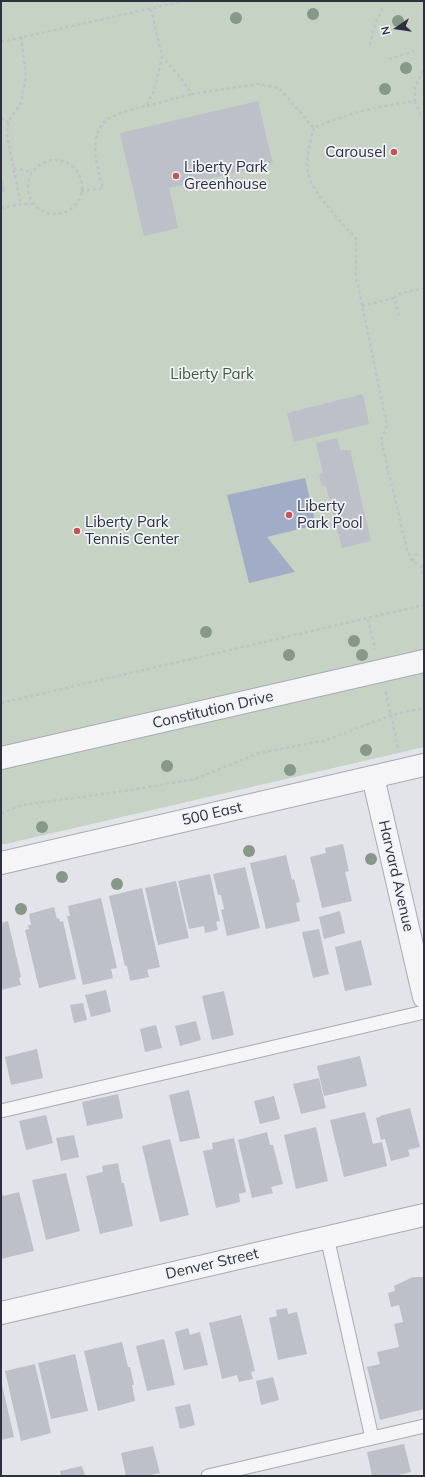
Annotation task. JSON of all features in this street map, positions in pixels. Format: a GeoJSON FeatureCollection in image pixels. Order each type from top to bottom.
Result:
{"type":"FeatureCollection","features":[{"type":"Feature","properties":{"kind":"street","name":"Constitution Drive"},"geometry":{"type":"LineString","coordinates":[[1,758],[424,661]]}},
{"type":"Feature","properties":{"kind":"street","name":"500 East"},"geometry":{"type":"LineString","coordinates":[[1,863],[424,766]]}},
{"type":"Feature","properties":{"kind":"street","name":"Harvard Avenue"},"geometry":{"type":"LineString","coordinates":[[373,777],[424,997]]}},
{"type":"Feature","properties":{"kind":"street","name":"Denver Street"},"geometry":{"type":"LineString","coordinates":[[1,1313],[424,1215]]}},
{"type":"Feature","properties":{"kind":"lane"},"geometry":{"type":"LineString","coordinates":[[1,1111],[424,1012]]}},
{"type":"Feature","properties":{"kind":"lane"},"geometry":{"type":"LineString","coordinates":[[327,1237],[372,1438]]}},
{"type":"Feature","properties":{"kind":"lane"},"geometry":{"type":"LineString","coordinates":[[208,1476],[424,1426]]}},
{"type":"Feature","properties":{"kind":"path"},"geometry":{"type":"LineString","coordinates":[[1,42],[184,1]]}},
{"type":"Feature","properties":{"kind":"path"},"geometry":{"type":"LineString","coordinates":[[370,45],[375,23],[384,6]]}},
{"type":"Feature","properties":{"kind":"path"},"geometry":{"type":"LineString","coordinates":[[146,106],[154,91],[162,56],[151,9]]}},
{"type":"Feature","properties":{"kind":"path"},"geometry":{"type":"LineString","coordinates":[[21,37],[26,77],[21,103],[8,122],[7,137],[21,204]]}},
{"type":"Feature","properties":{"kind":"path"},"geometry":{"type":"LineString","coordinates":[[389,58],[418,50]]}},
{"type":"Feature","properties":{"kind":"path"},"geometry":{"type":"LineString","coordinates":[[162,56],[181,78],[192,94]]}},
{"type":"Feature","properties":{"kind":"path"},"geometry":{"type":"LineString","coordinates":[[424,70],[415,87],[415,101],[420,114],[424,117]]}},
{"type":"Feature","properties":{"kind":"path"},"geometry":{"type":"LineString","coordinates":[[81,191],[91,191],[103,188],[96,164],[95,146],[98,133],[104,123],[119,114],[146,106],[192,94],[257,84],[279,88],[314,128]]}},
{"type":"Feature","properties":{"kind":"path"},"geometry":{"type":"LineString","coordinates":[[314,128],[336,118],[357,112],[415,101]]}},
{"type":"Feature","properties":{"kind":"path"},"geometry":{"type":"LineString","coordinates":[[1,118],[8,122]]}},
{"type":"Feature","properties":{"kind":"path"},"geometry":{"type":"LineString","coordinates":[[314,128],[307,157],[309,177],[315,189],[356,239],[356,276],[387,426],[381,440],[406,549],[412,561],[421,566],[424,579]]}},
{"type":"Feature","properties":{"kind":"path"},"geometry":{"type":"LineString","coordinates":[[46,161],[63,161],[77,172],[80,180],[81,191],[75,204],[68,210],[60,213],[51,214],[43,211],[34,204],[28,190],[32,172],[46,161]]}},
{"type":"Feature","properties":{"kind":"path"},"geometry":{"type":"LineString","coordinates":[[14,168],[32,172]]}},
{"type":"Feature","properties":{"kind":"path"},"geometry":{"type":"LineString","coordinates":[[1,208],[21,204],[34,204]]}},
{"type":"Feature","properties":{"kind":"path"},"geometry":{"type":"LineString","coordinates":[[362,306],[394,298],[398,294],[424,288]]}},
{"type":"Feature","properties":{"kind":"path"},"geometry":{"type":"LineString","coordinates":[[394,298],[400,318]]}},
{"type":"Feature","properties":{"kind":"path"},"geometry":{"type":"LineString","coordinates":[[412,561],[419,551]]}},
{"type":"Feature","properties":{"kind":"path"},"geometry":{"type":"LineString","coordinates":[[1,703],[424,605]]}},
{"type":"Feature","properties":{"kind":"path"},"geometry":{"type":"LineString","coordinates":[[368,619],[376,654]]}},
{"type":"Feature","properties":{"kind":"path"},"geometry":{"type":"LineString","coordinates":[[385,689],[399,752]]}},
{"type":"Feature","properties":{"kind":"path"},"geometry":{"type":"LineString","coordinates":[[1,813],[23,805],[131,790],[195,779],[259,753],[327,740],[391,715],[424,708]]}},
{"type":"Feature","properties":{"kind":"green space","name":"Liberty Park"},"geometry":{"type":"Polygon","coordinates":[[[1,1],[424,1],[424,747],[1,845],[1,1]]]}},
{"type":"Feature","properties":{"kind":"water"},"geometry":{"type":"Polygon","coordinates":[[[305,478],[316,525],[267,537],[295,572],[249,583],[227,495],[305,478]]]}},
{"type":"Feature","properties":{"kind":"building","name":"Liberty Park Greenhouse"},"geometry":{"type":"Polygon","coordinates":[[[258,101],[273,164],[169,188],[178,228],[144,236],[120,133],[258,101]]]}},
{"type":"Feature","properties":{"kind":"building"},"geometry":{"type":"Polygon","coordinates":[[[1,175],[5,191],[1,192],[1,175]]]}},
{"type":"Feature","properties":{"kind":"building"},"geometry":{"type":"Polygon","coordinates":[[[363,394],[369,424],[294,442],[287,413],[363,394]]]}},
{"type":"Feature","properties":{"kind":"building"},"geometry":{"type":"Polygon","coordinates":[[[337,438],[340,450],[350,450],[371,541],[342,548],[326,486],[322,486],[319,474],[323,473],[316,443],[337,438]]]}},
{"type":"Feature","properties":{"kind":"building"},"geometry":{"type":"Polygon","coordinates":[[[343,844],[349,871],[345,872],[352,901],[322,908],[310,857],[326,853],[325,848],[343,844]]]}},
{"type":"Feature","properties":{"kind":"building"},"geometry":{"type":"Polygon","coordinates":[[[286,855],[292,880],[294,879],[300,902],[296,903],[300,921],[266,929],[250,863],[286,855]]]}},
{"type":"Feature","properties":{"kind":"building"},"geometry":{"type":"Polygon","coordinates":[[[245,867],[260,928],[227,936],[221,910],[224,909],[221,895],[218,895],[213,874],[245,867]]]}},
{"type":"Feature","properties":{"kind":"building"},"geometry":{"type":"Polygon","coordinates":[[[210,874],[220,921],[216,922],[218,930],[205,933],[204,926],[189,929],[178,881],[210,874]]]}},
{"type":"Feature","properties":{"kind":"building"},"geometry":{"type":"Polygon","coordinates":[[[176,881],[189,938],[158,945],[145,888],[176,881]]]}},
{"type":"Feature","properties":{"kind":"building"},"geometry":{"type":"Polygon","coordinates":[[[142,888],[160,967],[147,970],[149,977],[130,981],[127,966],[125,966],[109,896],[142,888]]]}},
{"type":"Feature","properties":{"kind":"building"},"geometry":{"type":"Polygon","coordinates":[[[101,898],[117,968],[111,969],[113,978],[83,985],[67,916],[70,916],[68,906],[101,898]]]}},
{"type":"Feature","properties":{"kind":"building"},"geometry":{"type":"Polygon","coordinates":[[[54,907],[57,919],[59,918],[60,922],[63,921],[76,979],[39,988],[25,930],[29,929],[28,925],[31,925],[29,914],[54,907]]]}},
{"type":"Feature","properties":{"kind":"building"},"geometry":{"type":"Polygon","coordinates":[[[340,911],[345,933],[324,939],[319,917],[340,911]]]}},
{"type":"Feature","properties":{"kind":"building"},"geometry":{"type":"Polygon","coordinates":[[[8,921],[21,977],[19,978],[21,985],[1,990],[1,923],[8,921]]]}},
{"type":"Feature","properties":{"kind":"building"},"geometry":{"type":"Polygon","coordinates":[[[319,929],[329,974],[313,978],[302,932],[319,929]]]}},
{"type":"Feature","properties":{"kind":"building"},"geometry":{"type":"Polygon","coordinates":[[[361,940],[372,985],[345,991],[335,947],[361,940]]]}},
{"type":"Feature","properties":{"kind":"building"},"geometry":{"type":"Polygon","coordinates":[[[106,990],[111,1012],[91,1017],[85,995],[106,990]]]}},
{"type":"Feature","properties":{"kind":"building"},"geometry":{"type":"Polygon","coordinates":[[[224,991],[234,1035],[212,1040],[202,996],[224,991]]]}},
{"type":"Feature","properties":{"kind":"building"},"geometry":{"type":"Polygon","coordinates":[[[83,1003],[87,1020],[74,1023],[70,1005],[83,1003]]]}},
{"type":"Feature","properties":{"kind":"building"},"geometry":{"type":"Polygon","coordinates":[[[196,1021],[201,1040],[180,1046],[175,1026],[196,1021]]]}},
{"type":"Feature","properties":{"kind":"building"},"geometry":{"type":"Polygon","coordinates":[[[156,1025],[162,1048],[145,1052],[140,1029],[156,1025]]]}},
{"type":"Feature","properties":{"kind":"building"},"geometry":{"type":"Polygon","coordinates":[[[37,1049],[43,1078],[11,1085],[5,1057],[37,1049]]]}},
{"type":"Feature","properties":{"kind":"building"},"geometry":{"type":"Polygon","coordinates":[[[360,1056],[367,1086],[324,1096],[317,1066],[360,1056]]]}},
{"type":"Feature","properties":{"kind":"building"},"geometry":{"type":"Polygon","coordinates":[[[319,1078],[326,1108],[301,1114],[293,1084],[319,1078]]]}},
{"type":"Feature","properties":{"kind":"building"},"geometry":{"type":"Polygon","coordinates":[[[189,1090],[200,1138],[180,1142],[169,1095],[189,1090]]]}},
{"type":"Feature","properties":{"kind":"building"},"geometry":{"type":"Polygon","coordinates":[[[118,1094],[123,1118],[87,1126],[82,1102],[118,1094]]]}},
{"type":"Feature","properties":{"kind":"building"},"geometry":{"type":"Polygon","coordinates":[[[274,1096],[280,1119],[260,1124],[254,1101],[274,1096]]]}},
{"type":"Feature","properties":{"kind":"building"},"geometry":{"type":"Polygon","coordinates":[[[410,1108],[420,1147],[408,1150],[410,1156],[391,1161],[385,1139],[381,1140],[376,1118],[410,1108]]]}},
{"type":"Feature","properties":{"kind":"building"},"geometry":{"type":"Polygon","coordinates":[[[365,1112],[373,1144],[382,1142],[387,1166],[344,1177],[330,1120],[365,1112]]]}},
{"type":"Feature","properties":{"kind":"building"},"geometry":{"type":"Polygon","coordinates":[[[46,1115],[53,1143],[26,1150],[19,1121],[46,1115]]]}},
{"type":"Feature","properties":{"kind":"building"},"geometry":{"type":"Polygon","coordinates":[[[316,1127],[328,1181],[296,1189],[284,1135],[316,1127]]]}},
{"type":"Feature","properties":{"kind":"building"},"geometry":{"type":"Polygon","coordinates":[[[267,1132],[270,1145],[273,1145],[283,1184],[271,1187],[273,1193],[252,1198],[238,1140],[267,1132]]]}},
{"type":"Feature","properties":{"kind":"building"},"geometry":{"type":"Polygon","coordinates":[[[74,1135],[79,1157],[61,1161],[56,1138],[74,1135]]]}},
{"type":"Feature","properties":{"kind":"building"},"geometry":{"type":"Polygon","coordinates":[[[234,1138],[246,1192],[239,1194],[240,1202],[216,1208],[203,1151],[213,1149],[212,1143],[234,1138]]]}},
{"type":"Feature","properties":{"kind":"building"},"geometry":{"type":"Polygon","coordinates":[[[170,1139],[189,1215],[160,1222],[142,1146],[170,1139]]]}},
{"type":"Feature","properties":{"kind":"building"},"geometry":{"type":"Polygon","coordinates":[[[118,1163],[122,1183],[124,1183],[133,1226],[100,1234],[86,1176],[103,1172],[102,1166],[118,1163]]]}},
{"type":"Feature","properties":{"kind":"building"},"geometry":{"type":"Polygon","coordinates":[[[66,1173],[80,1231],[46,1240],[32,1180],[66,1173]]]}},
{"type":"Feature","properties":{"kind":"building"},"geometry":{"type":"Polygon","coordinates":[[[1,1188],[3,1196],[19,1192],[34,1251],[1,1259],[1,1188]]]}},
{"type":"Feature","properties":{"kind":"building"},"geometry":{"type":"Polygon","coordinates":[[[413,1277],[424,1277],[424,1409],[380,1420],[367,1367],[380,1364],[377,1352],[399,1347],[394,1324],[403,1322],[399,1305],[391,1307],[388,1293],[395,1291],[394,1286],[413,1277]]]}},
{"type":"Feature","properties":{"kind":"building"},"geometry":{"type":"Polygon","coordinates":[[[287,1308],[288,1314],[297,1312],[307,1354],[278,1360],[269,1318],[277,1316],[276,1310],[287,1308]]]}},
{"type":"Feature","properties":{"kind":"building"},"geometry":{"type":"Polygon","coordinates":[[[241,1315],[255,1371],[251,1372],[253,1379],[239,1382],[237,1375],[222,1379],[209,1323],[241,1315]]]}},
{"type":"Feature","properties":{"kind":"building"},"geometry":{"type":"Polygon","coordinates":[[[188,1328],[190,1335],[200,1332],[208,1365],[184,1370],[175,1332],[188,1328]]]}},
{"type":"Feature","properties":{"kind":"building"},"geometry":{"type":"Polygon","coordinates":[[[164,1339],[175,1385],[147,1391],[136,1346],[164,1339]]]}},
{"type":"Feature","properties":{"kind":"building"},"geometry":{"type":"Polygon","coordinates":[[[122,1342],[134,1385],[132,1385],[135,1401],[98,1411],[84,1351],[122,1342]]]}},
{"type":"Feature","properties":{"kind":"building"},"geometry":{"type":"Polygon","coordinates":[[[75,1354],[88,1411],[51,1419],[38,1363],[75,1354]]]}},
{"type":"Feature","properties":{"kind":"building"},"geometry":{"type":"Polygon","coordinates":[[[35,1364],[51,1433],[21,1441],[5,1371],[35,1364]]]}},
{"type":"Feature","properties":{"kind":"building"},"geometry":{"type":"Polygon","coordinates":[[[273,1377],[279,1400],[261,1405],[256,1381],[273,1377]]]}},
{"type":"Feature","properties":{"kind":"building"},"geometry":{"type":"Polygon","coordinates":[[[1,1380],[14,1437],[1,1440],[1,1380]]]}},
{"type":"Feature","properties":{"kind":"building"},"geometry":{"type":"Polygon","coordinates":[[[190,1404],[195,1425],[180,1429],[175,1407],[190,1404]]]}},
{"type":"Feature","properties":{"kind":"building"},"geometry":{"type":"Polygon","coordinates":[[[404,1444],[411,1472],[394,1476],[372,1476],[367,1452],[404,1444]]]}},
{"type":"Feature","properties":{"kind":"building"},"geometry":{"type":"Polygon","coordinates":[[[153,1446],[160,1473],[146,1476],[126,1476],[121,1453],[153,1446]]]}},
{"type":"Feature","properties":{"kind":"building"},"geometry":{"type":"Polygon","coordinates":[[[82,1466],[85,1476],[61,1476],[60,1471],[82,1466]]]}},
{"type":"Feature","properties":{"kind":"place","name":"Carousel"},"geometry":{"type":"Point","coordinates":[394,152]}},
{"type":"Feature","properties":{"kind":"place","name":"Liberty Park Greenhouse"},"geometry":{"type":"Point","coordinates":[176,176]}},
{"type":"Feature","properties":{"kind":"place","name":"Liberty Park Pool"},"geometry":{"type":"Point","coordinates":[289,515]}},
{"type":"Feature","properties":{"kind":"place","name":"Liberty Park Tennis Center"},"geometry":{"type":"Point","coordinates":[77,531]}}]}
